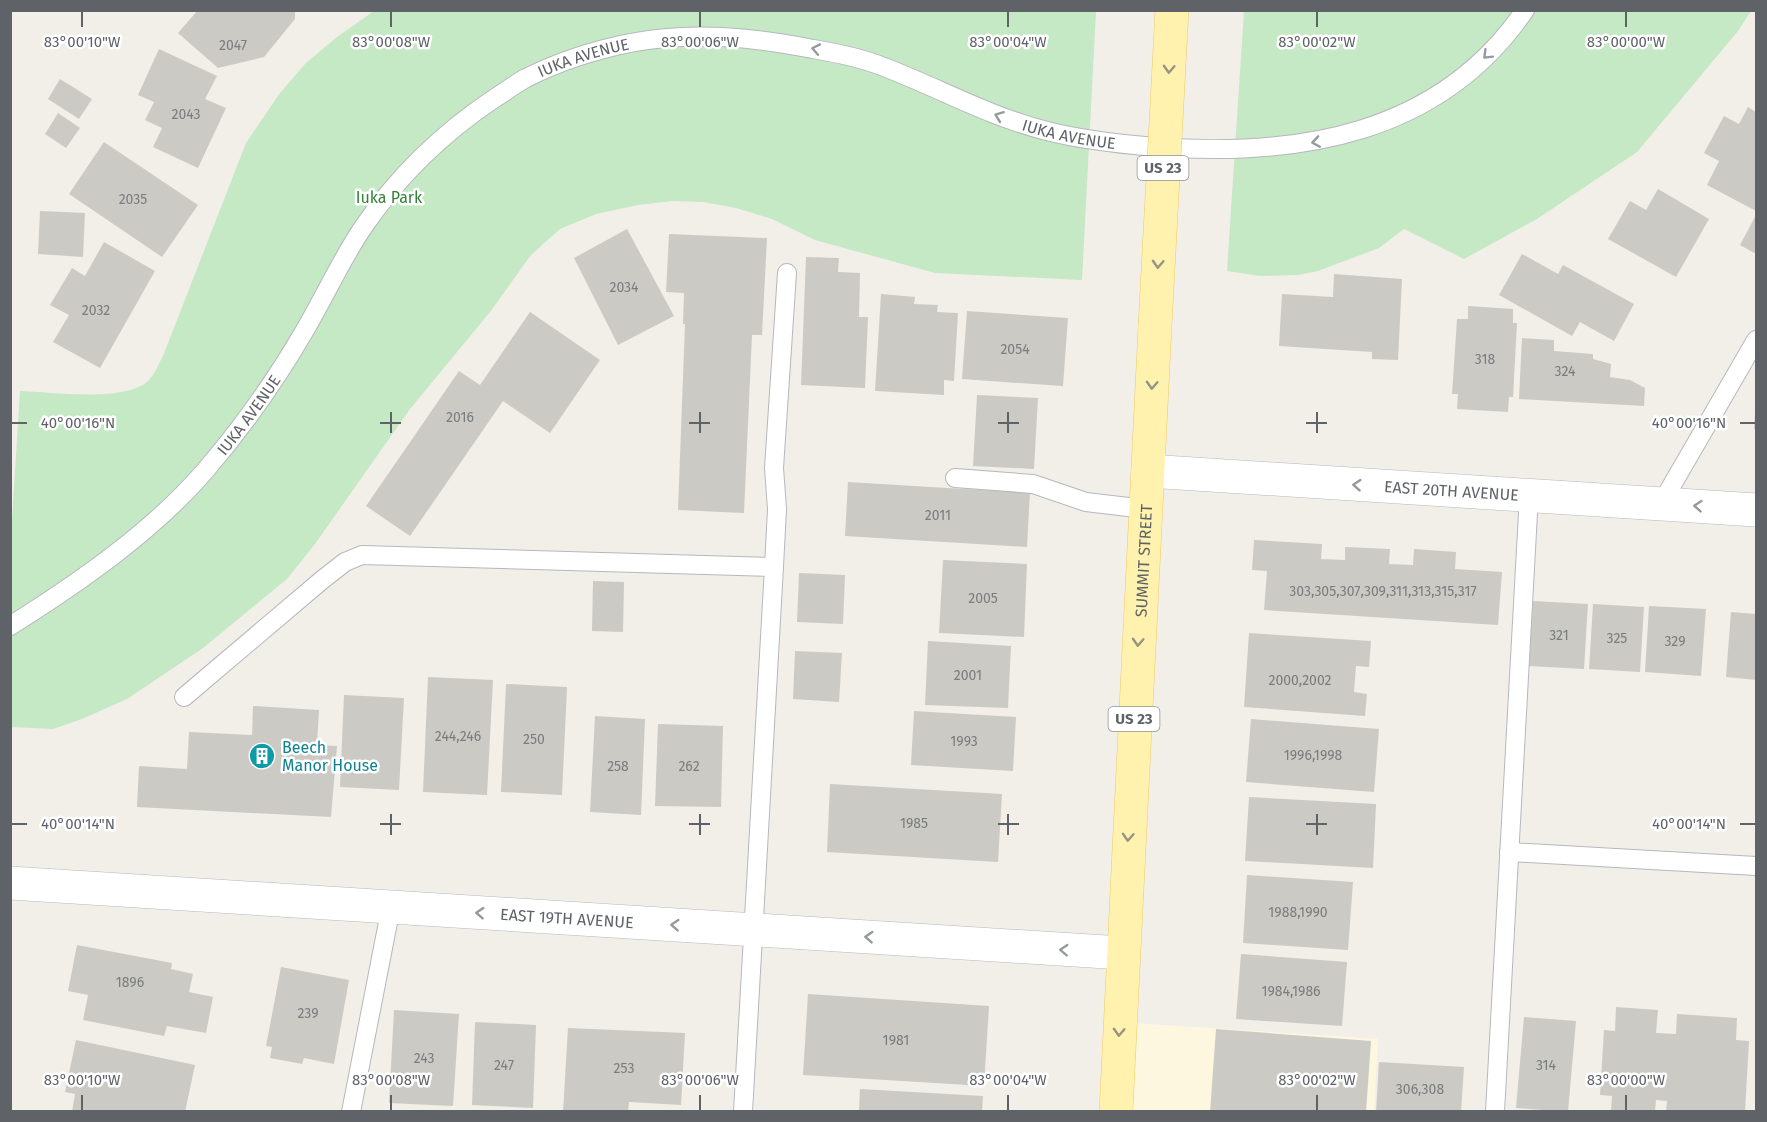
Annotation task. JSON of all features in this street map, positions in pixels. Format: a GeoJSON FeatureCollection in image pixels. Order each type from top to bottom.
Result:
{"type":"FeatureCollection","features":[{"type":"Feature","properties":{"kind":"main road","name":"SUMMIT STREET"},"geometry":{"type":"LineString","coordinates":[[1116,1112],[1122,953],[1172,10]]}},
{"type":"Feature","properties":{"kind":"street","name":"EAST 20TH AVENUE"},"geometry":{"type":"LineString","coordinates":[[1148,471],[1756,510]]}},
{"type":"Feature","properties":{"kind":"street","name":"EAST 19TH AVENUE"},"geometry":{"type":"LineString","coordinates":[[10,883],[1122,953]]}},
{"type":"Feature","properties":{"kind":"lane","name":"IUKA AVENUE"},"geometry":{"type":"LineString","coordinates":[[10,627],[123,547],[203,474],[274,381],[363,228],[396,184],[435,144],[474,112],[525,78],[580,56],[630,43],[683,36],[734,36],[829,52],[882,66],[1004,119],[1049,132],[1115,143],[1171,148],[1212,150],[1275,148],[1324,141],[1361,131],[1412,109],[1455,83],[1488,56],[1525,10]]}},
{"type":"Feature","properties":{"kind":"lane"},"geometry":{"type":"LineString","coordinates":[[743,1112],[777,509],[774,468],[787,273]]}},
{"type":"Feature","properties":{"kind":"lane"},"geometry":{"type":"LineString","coordinates":[[1661,504],[1756,340]]}},
{"type":"Feature","properties":{"kind":"lane"},"geometry":{"type":"LineString","coordinates":[[955,478],[1033,484],[1086,502],[1145,509]]}},
{"type":"Feature","properties":{"kind":"lane"},"geometry":{"type":"LineString","coordinates":[[1495,1112],[1529,495]]}},
{"type":"Feature","properties":{"kind":"lane"},"geometry":{"type":"LineString","coordinates":[[184,697],[321,580],[345,562],[362,555],[774,567]]}},
{"type":"Feature","properties":{"kind":"lane"},"geometry":{"type":"LineString","coordinates":[[1509,852],[1756,866]]}},
{"type":"Feature","properties":{"kind":"lane"},"geometry":{"type":"LineString","coordinates":[[351,1112],[391,907]]}},
{"type":"Feature","properties":{"kind":"shaded area"},"geometry":{"type":"Polygon","coordinates":[[[1132,1023],[1378,1039],[1374,1111],[1126,1112],[1132,1023]]]}},
{"type":"Feature","properties":{"kind":"green space","name":"Iuka Park"},"geometry":{"type":"Polygon","coordinates":[[[374,11],[1096,11],[1082,280],[935,273],[815,240],[772,219],[736,208],[703,202],[672,201],[638,205],[596,214],[560,229],[531,255],[490,312],[410,409],[315,544],[287,579],[203,648],[127,699],[53,729],[11,727],[10,553],[20,391],[107,394],[124,392],[149,380],[163,356],[246,143],[280,93],[306,63],[337,37],[374,11]]]}},
{"type":"Feature","properties":{"kind":"green space"},"geometry":{"type":"Polygon","coordinates":[[[1244,11],[1751,11],[1738,31],[1637,152],[1537,219],[1464,259],[1404,229],[1379,248],[1318,271],[1298,275],[1260,276],[1227,271],[1244,11]]]}},
{"type":"Feature","properties":{"kind":"building"},"geometry":{"type":"Polygon","coordinates":[[[198,10],[295,10],[295,19],[264,57],[218,68],[178,33],[198,10]]]}},
{"type":"Feature","properties":{"kind":"building"},"geometry":{"type":"Polygon","coordinates":[[[159,49],[217,76],[205,99],[226,108],[198,168],[153,147],[162,128],[145,120],[154,102],[138,95],[159,49]]]}},
{"type":"Feature","properties":{"kind":"building"},"geometry":{"type":"Polygon","coordinates":[[[60,79],[92,99],[79,119],[48,99],[60,79]]]}},
{"type":"Feature","properties":{"kind":"building"},"geometry":{"type":"Polygon","coordinates":[[[1748,107],[1756,112],[1756,211],[1707,185],[1719,161],[1704,153],[1724,116],[1739,124],[1748,107]]]}},
{"type":"Feature","properties":{"kind":"building"},"geometry":{"type":"Polygon","coordinates":[[[58,113],[80,128],[66,148],[45,134],[58,113]]]}},
{"type":"Feature","properties":{"kind":"building"},"geometry":{"type":"Polygon","coordinates":[[[104,142],[198,205],[162,257],[69,194],[104,142]]]}},
{"type":"Feature","properties":{"kind":"building"},"geometry":{"type":"Polygon","coordinates":[[[1658,189],[1709,219],[1676,277],[1608,239],[1630,201],[1646,210],[1658,189]]]}},
{"type":"Feature","properties":{"kind":"building"},"geometry":{"type":"Polygon","coordinates":[[[40,211],[85,213],[83,257],[38,254],[40,211]]]}},
{"type":"Feature","properties":{"kind":"building"},"geometry":{"type":"Polygon","coordinates":[[[1756,215],[1756,254],[1740,245],[1756,215]]]}},
{"type":"Feature","properties":{"kind":"building"},"geometry":{"type":"Polygon","coordinates":[[[627,229],[674,316],[618,345],[574,258],[627,229]]]}},
{"type":"Feature","properties":{"kind":"building"},"geometry":{"type":"Polygon","coordinates":[[[669,234],[767,238],[762,335],[752,335],[744,513],[678,510],[685,324],[683,324],[684,293],[666,292],[669,234]]]}},
{"type":"Feature","properties":{"kind":"building"},"geometry":{"type":"Polygon","coordinates":[[[104,242],[155,271],[100,368],[53,342],[69,315],[50,305],[72,268],[85,276],[104,242]]]}},
{"type":"Feature","properties":{"kind":"building"},"geometry":{"type":"Polygon","coordinates":[[[1522,254],[1558,274],[1563,265],[1634,304],[1614,341],[1580,322],[1572,336],[1499,295],[1522,254]]]}},
{"type":"Feature","properties":{"kind":"building"},"geometry":{"type":"Polygon","coordinates":[[[806,257],[839,258],[838,272],[860,273],[859,317],[868,317],[865,388],[801,385],[806,257]]]}},
{"type":"Feature","properties":{"kind":"building"},"geometry":{"type":"Polygon","coordinates":[[[1334,274],[1402,279],[1398,360],[1372,359],[1372,352],[1279,346],[1282,294],[1333,297],[1334,274]]]}},
{"type":"Feature","properties":{"kind":"building"},"geometry":{"type":"Polygon","coordinates":[[[881,294],[915,297],[914,304],[938,305],[937,312],[958,313],[954,381],[944,380],[944,395],[875,391],[881,294]]]}},
{"type":"Feature","properties":{"kind":"building"},"geometry":{"type":"Polygon","coordinates":[[[1468,306],[1513,309],[1513,323],[1517,323],[1513,397],[1509,397],[1508,412],[1457,409],[1458,394],[1452,394],[1457,319],[1468,319],[1468,306]]]}},
{"type":"Feature","properties":{"kind":"building"},"geometry":{"type":"Polygon","coordinates":[[[967,311],[1068,318],[1063,386],[962,379],[967,311]]]}},
{"type":"Feature","properties":{"kind":"building"},"geometry":{"type":"Polygon","coordinates":[[[530,312],[600,360],[550,433],[503,401],[410,536],[366,506],[459,371],[480,385],[530,312]]]}},
{"type":"Feature","properties":{"kind":"building"},"geometry":{"type":"Polygon","coordinates":[[[1522,338],[1554,340],[1554,351],[1593,354],[1593,359],[1611,364],[1610,377],[1630,380],[1645,388],[1644,406],[1519,399],[1522,338]]]}},
{"type":"Feature","properties":{"kind":"building"},"geometry":{"type":"Polygon","coordinates":[[[977,395],[1038,398],[1034,469],[973,466],[977,395]]]}},
{"type":"Feature","properties":{"kind":"building"},"geometry":{"type":"Polygon","coordinates":[[[1755,413],[1756,429],[1754,429],[1755,413]]]}},
{"type":"Feature","properties":{"kind":"building"},"geometry":{"type":"Polygon","coordinates":[[[848,482],[1030,493],[1027,547],[845,536],[848,482]]]}},
{"type":"Feature","properties":{"kind":"building"},"geometry":{"type":"Polygon","coordinates":[[[1254,540],[1322,544],[1321,559],[1345,560],[1345,547],[1390,549],[1389,564],[1413,565],[1414,549],[1456,552],[1455,569],[1502,572],[1498,625],[1264,610],[1267,571],[1252,570],[1254,540]]]}},
{"type":"Feature","properties":{"kind":"building"},"geometry":{"type":"Polygon","coordinates":[[[943,560],[1027,564],[1024,637],[939,633],[943,560]]]}},
{"type":"Feature","properties":{"kind":"building"},"geometry":{"type":"Polygon","coordinates":[[[799,573],[845,575],[843,624],[797,622],[799,573]]]}},
{"type":"Feature","properties":{"kind":"building"},"geometry":{"type":"Polygon","coordinates":[[[593,581],[624,582],[623,632],[592,631],[593,581]]]}},
{"type":"Feature","properties":{"kind":"building"},"geometry":{"type":"Polygon","coordinates":[[[1533,601],[1588,604],[1584,669],[1529,666],[1533,601]]]}},
{"type":"Feature","properties":{"kind":"building"},"geometry":{"type":"Polygon","coordinates":[[[1593,604],[1644,607],[1640,672],[1589,669],[1593,604]]]}},
{"type":"Feature","properties":{"kind":"building"},"geometry":{"type":"Polygon","coordinates":[[[1649,606],[1706,609],[1701,676],[1645,672],[1649,606]]]}},
{"type":"Feature","properties":{"kind":"building"},"geometry":{"type":"Polygon","coordinates":[[[1731,612],[1756,614],[1756,680],[1726,677],[1731,612]]]}},
{"type":"Feature","properties":{"kind":"building"},"geometry":{"type":"Polygon","coordinates":[[[1249,633],[1371,641],[1369,667],[1356,666],[1354,692],[1367,694],[1365,716],[1244,707],[1249,633]]]}},
{"type":"Feature","properties":{"kind":"building"},"geometry":{"type":"Polygon","coordinates":[[[928,641],[1011,646],[1008,708],[925,705],[928,641]]]}},
{"type":"Feature","properties":{"kind":"building"},"geometry":{"type":"Polygon","coordinates":[[[795,651],[842,653],[839,702],[793,699],[795,651]]]}},
{"type":"Feature","properties":{"kind":"building"},"geometry":{"type":"Polygon","coordinates":[[[428,677],[493,680],[487,795],[423,792],[428,677]]]}},
{"type":"Feature","properties":{"kind":"building"},"geometry":{"type":"Polygon","coordinates":[[[506,684],[567,687],[562,795],[501,792],[506,684]]]}},
{"type":"Feature","properties":{"kind":"building"},"geometry":{"type":"Polygon","coordinates":[[[344,695],[404,698],[399,790],[340,787],[344,695]]]}},
{"type":"Feature","properties":{"kind":"building","name":"Beech Manor House"},"geometry":{"type":"Polygon","coordinates":[[[253,706],[319,710],[317,745],[337,746],[331,817],[137,807],[139,766],[187,769],[189,732],[252,735],[253,706]]]}},
{"type":"Feature","properties":{"kind":"building"},"geometry":{"type":"Polygon","coordinates":[[[914,711],[1016,717],[1013,771],[911,765],[914,711]]]}},
{"type":"Feature","properties":{"kind":"building"},"geometry":{"type":"Polygon","coordinates":[[[595,716],[645,719],[641,815],[590,812],[595,716]]]}},
{"type":"Feature","properties":{"kind":"building"},"geometry":{"type":"Polygon","coordinates":[[[1251,719],[1379,729],[1374,792],[1246,782],[1251,719]]]}},
{"type":"Feature","properties":{"kind":"building"},"geometry":{"type":"Polygon","coordinates":[[[658,724],[723,726],[721,807],[655,806],[658,724]]]}},
{"type":"Feature","properties":{"kind":"building"},"geometry":{"type":"Polygon","coordinates":[[[830,784],[1002,794],[998,862],[827,852],[830,784]]]}},
{"type":"Feature","properties":{"kind":"building"},"geometry":{"type":"Polygon","coordinates":[[[1249,797],[1376,804],[1373,868],[1245,861],[1249,797]]]}},
{"type":"Feature","properties":{"kind":"building"},"geometry":{"type":"Polygon","coordinates":[[[1247,875],[1353,882],[1348,950],[1243,943],[1247,875]]]}},
{"type":"Feature","properties":{"kind":"building"},"geometry":{"type":"Polygon","coordinates":[[[77,945],[172,963],[171,969],[193,974],[189,992],[213,997],[206,1033],[167,1026],[164,1036],[83,1020],[88,995],[68,991],[77,945]]]}},
{"type":"Feature","properties":{"kind":"building"},"geometry":{"type":"Polygon","coordinates":[[[1241,954],[1347,962],[1342,1026],[1236,1019],[1241,954]]]}},
{"type":"Feature","properties":{"kind":"building"},"geometry":{"type":"Polygon","coordinates":[[[281,967],[349,980],[334,1064],[304,1058],[302,1064],[270,1058],[272,1047],[266,1046],[281,967]]]}},
{"type":"Feature","properties":{"kind":"building"},"geometry":{"type":"Polygon","coordinates":[[[808,994],[989,1006],[984,1086],[803,1075],[808,994]]]}},
{"type":"Feature","properties":{"kind":"building"},"geometry":{"type":"Polygon","coordinates":[[[1616,1007],[1658,1010],[1656,1033],[1676,1034],[1677,1014],[1737,1018],[1736,1040],[1749,1041],[1745,1112],[1666,1112],[1667,1101],[1656,1100],[1655,1112],[1611,1112],[1612,1096],[1600,1095],[1604,1030],[1615,1031],[1616,1007]]]}},
{"type":"Feature","properties":{"kind":"building"},"geometry":{"type":"Polygon","coordinates":[[[394,1010],[459,1014],[453,1106],[389,1103],[394,1010]]]}},
{"type":"Feature","properties":{"kind":"building"},"geometry":{"type":"Polygon","coordinates":[[[1524,1017],[1576,1021],[1568,1112],[1516,1108],[1524,1017]]]}},
{"type":"Feature","properties":{"kind":"building"},"geometry":{"type":"Polygon","coordinates":[[[475,1022],[536,1025],[533,1108],[472,1105],[475,1022]]]}},
{"type":"Feature","properties":{"kind":"building"},"geometry":{"type":"Polygon","coordinates":[[[568,1028],[685,1033],[681,1105],[629,1102],[628,1112],[563,1112],[568,1028]]]}},
{"type":"Feature","properties":{"kind":"building"},"geometry":{"type":"Polygon","coordinates":[[[1216,1029],[1371,1041],[1366,1112],[1210,1112],[1216,1029]]]}},
{"type":"Feature","properties":{"kind":"building"},"geometry":{"type":"Polygon","coordinates":[[[76,1040],[195,1065],[185,1112],[72,1112],[75,1094],[65,1092],[76,1040]]]}},
{"type":"Feature","properties":{"kind":"building"},"geometry":{"type":"Polygon","coordinates":[[[1379,1062],[1464,1067],[1461,1112],[1376,1112],[1379,1062]]]}},
{"type":"Feature","properties":{"kind":"building"},"geometry":{"type":"Polygon","coordinates":[[[860,1089],[983,1096],[982,1112],[859,1112],[860,1089]]]}},
{"type":"Feature","properties":{"kind":"place","name":"Beech Manor House"},"geometry":{"type":"Point","coordinates":[262,756]}}]}
